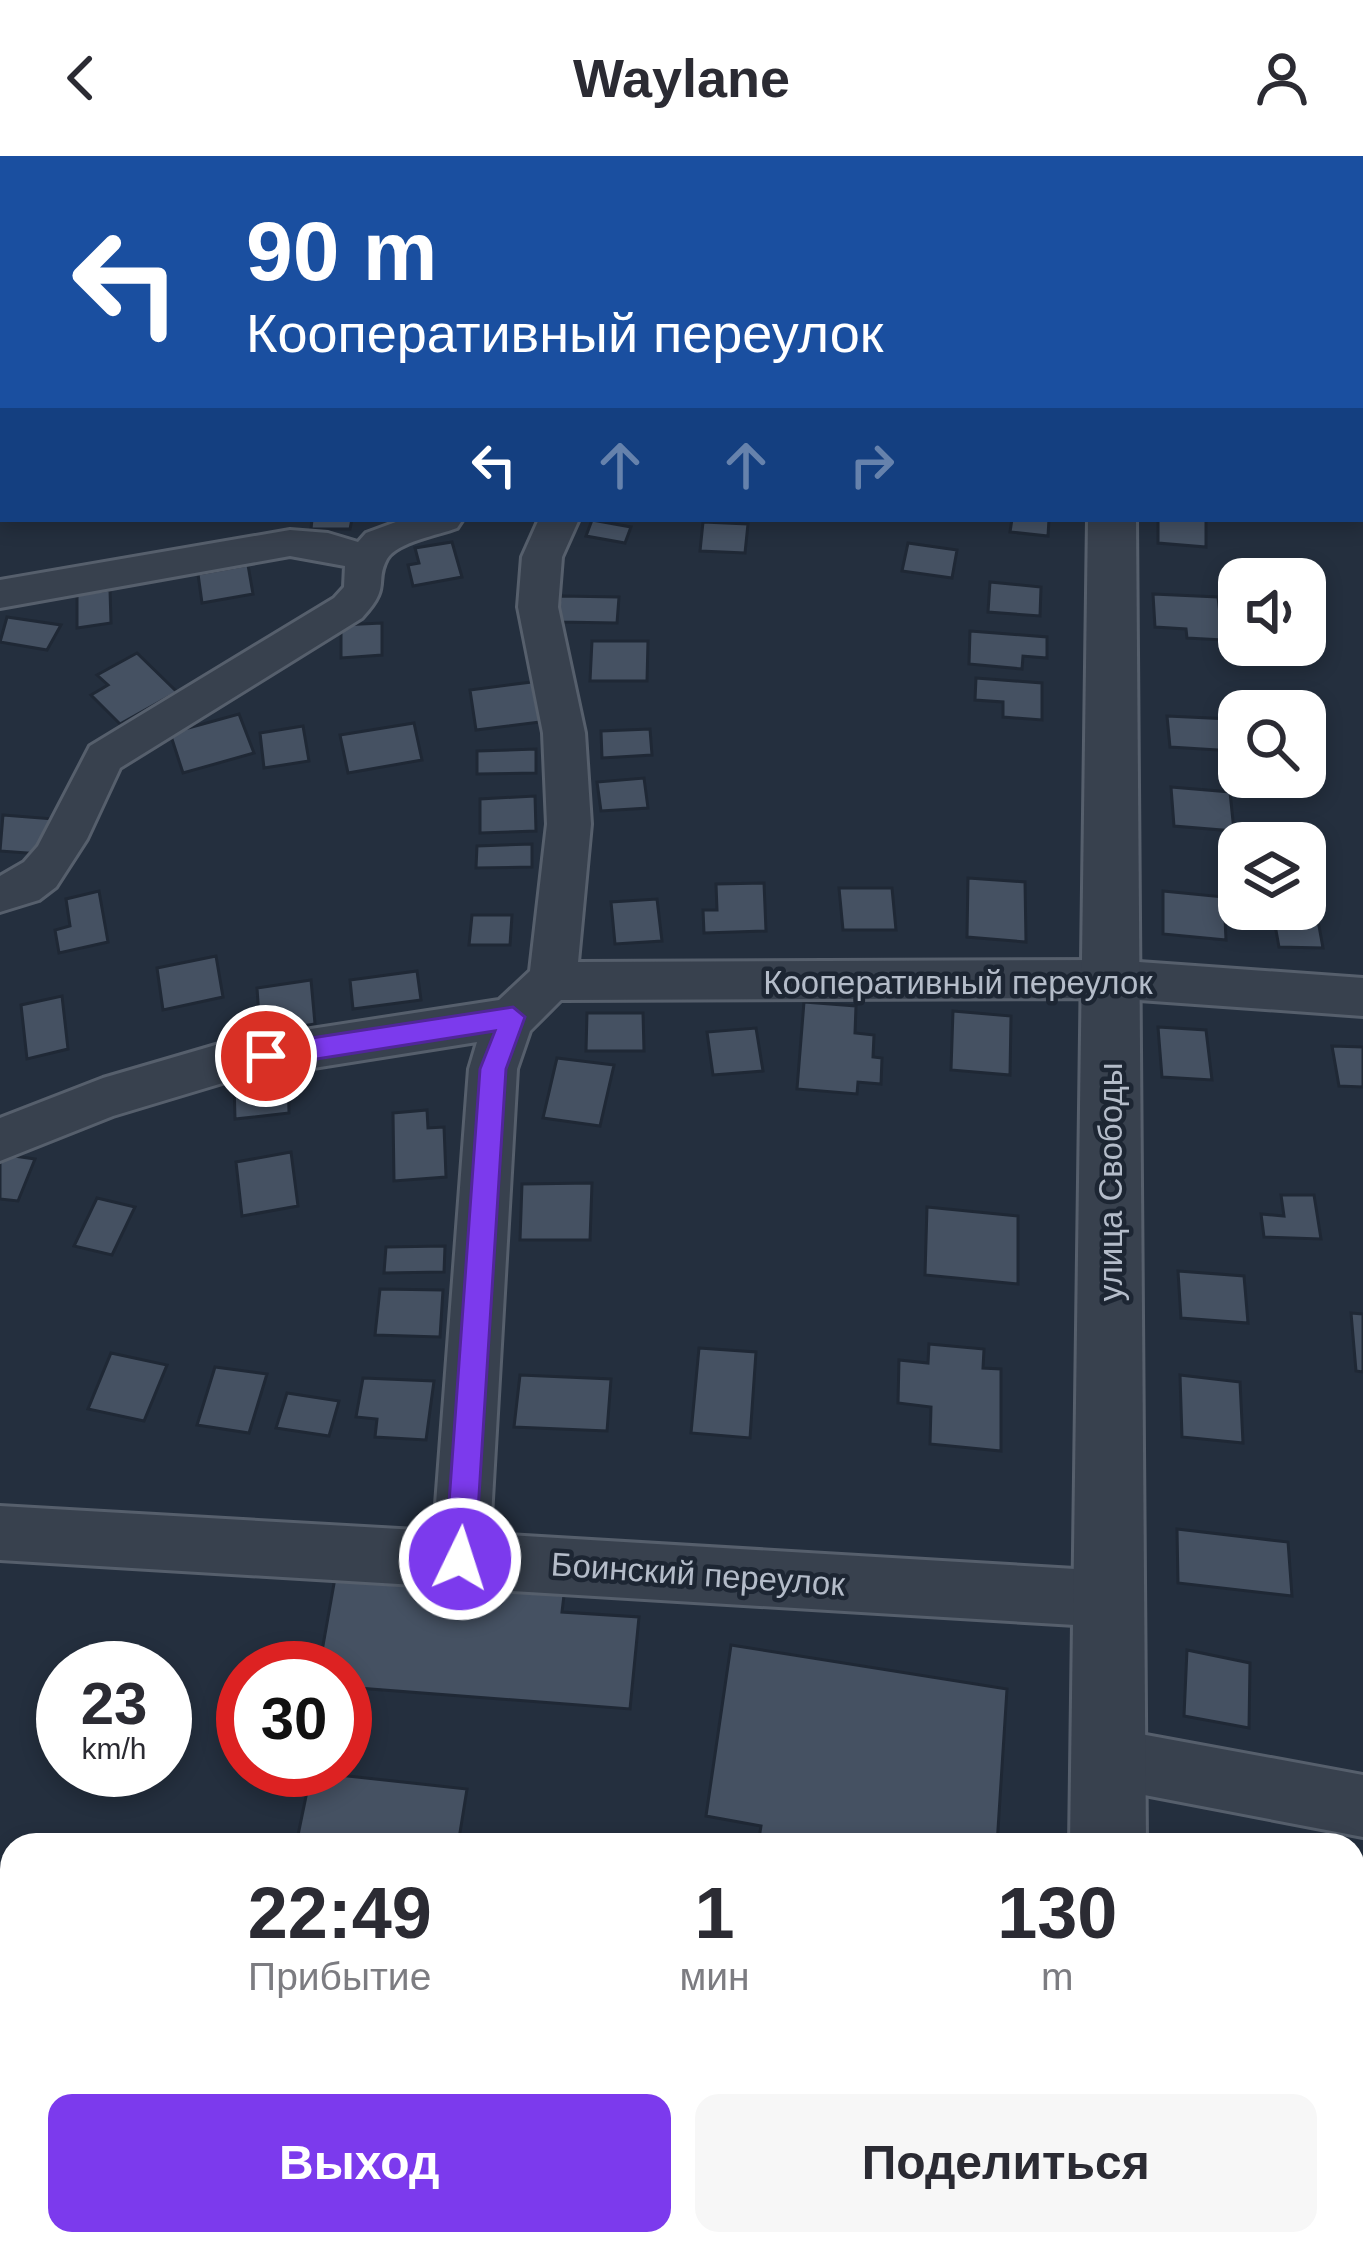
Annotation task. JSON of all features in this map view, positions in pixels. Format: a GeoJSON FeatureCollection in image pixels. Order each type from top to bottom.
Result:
{"type":"FeatureCollection","features":[{"type":"Feature","properties":{"kind":"street"},"geometry":{"type":"LineString","coordinates":[[0,894],[30,885],[44,872],[59,851],[91,774],[105,757],[348,608],[364,591],[365,560],[380,542],[435,522]]}},
{"type":"Feature","properties":{"kind":"street"},"geometry":{"type":"LineString","coordinates":[[460,1559],[493,1069],[513,1017],[527,996],[553,981],[569,824],[564,733],[538,607],[542,557],[559,522]]}},
{"type":"Feature","properties":{"kind":"street","name":"улица Свободы"},"geometry":{"type":"LineString","coordinates":[[1108,1833],[1112,522]]}},
{"type":"Feature","properties":{"kind":"street"},"geometry":{"type":"LineString","coordinates":[[0,594],[295,531],[365,560]]}},
{"type":"Feature","properties":{"kind":"street","name":"Кооперативный переулок"},"geometry":{"type":"LineString","coordinates":[[553,981],[1111,979],[1363,997]]}},
{"type":"Feature","properties":{"kind":"street"},"geometry":{"type":"LineString","coordinates":[[0,1140],[103,1099],[226,1062],[513,1017]]}},
{"type":"Feature","properties":{"kind":"street","name":"Боинский переулок"},"geometry":{"type":"LineString","coordinates":[[0,1533],[1109,1599]]}},
{"type":"Feature","properties":{"kind":"street"},"geometry":{"type":"LineString","coordinates":[[1108,1758],[1363,1806]]}},
{"type":"Feature","properties":{"kind":"building"},"geometry":{"type":"Polygon","coordinates":[[[312,522],[351,522],[350,529],[311,529],[312,522]]]}},
{"type":"Feature","properties":{"kind":"building"},"geometry":{"type":"Polygon","coordinates":[[[591,522],[631,527],[625,543],[586,536],[591,522]]]}},
{"type":"Feature","properties":{"kind":"building"},"geometry":{"type":"Polygon","coordinates":[[[703,522],[748,524],[745,553],[700,551],[703,522]]]}},
{"type":"Feature","properties":{"kind":"building"},"geometry":{"type":"Polygon","coordinates":[[[1012,522],[1049,522],[1048,536],[1010,532],[1012,522]]]}},
{"type":"Feature","properties":{"kind":"building"},"geometry":{"type":"Polygon","coordinates":[[[1158,522],[1206,522],[1206,547],[1158,543],[1158,522]]]}},
{"type":"Feature","properties":{"kind":"building"},"geometry":{"type":"Polygon","coordinates":[[[452,542],[462,577],[413,586],[408,565],[419,563],[415,548],[452,542]]]}},
{"type":"Feature","properties":{"kind":"building"},"geometry":{"type":"Polygon","coordinates":[[[908,543],[957,550],[952,578],[902,571],[908,543]]]}},
{"type":"Feature","properties":{"kind":"building"},"geometry":{"type":"Polygon","coordinates":[[[248,565],[253,594],[202,603],[198,574],[248,565]]]}},
{"type":"Feature","properties":{"kind":"building"},"geometry":{"type":"Polygon","coordinates":[[[990,582],[1041,587],[1040,616],[988,612],[990,582]]]}},
{"type":"Feature","properties":{"kind":"building"},"geometry":{"type":"Polygon","coordinates":[[[110,590],[111,623],[77,628],[77,594],[110,590]]]}},
{"type":"Feature","properties":{"kind":"building"},"geometry":{"type":"Polygon","coordinates":[[[1153,594],[1218,597],[1218,640],[1187,638],[1186,629],[1155,627],[1153,594]]]}},
{"type":"Feature","properties":{"kind":"building"},"geometry":{"type":"Polygon","coordinates":[[[560,596],[619,597],[617,623],[558,622],[560,596]]]}},
{"type":"Feature","properties":{"kind":"building"},"geometry":{"type":"Polygon","coordinates":[[[7,617],[61,625],[47,650],[0,642],[7,617]]]}},
{"type":"Feature","properties":{"kind":"building"},"geometry":{"type":"Polygon","coordinates":[[[382,623],[382,655],[341,658],[341,625],[382,623]]]}},
{"type":"Feature","properties":{"kind":"building"},"geometry":{"type":"Polygon","coordinates":[[[970,631],[1047,637],[1047,658],[1023,656],[1022,669],[969,664],[970,631]]]}},
{"type":"Feature","properties":{"kind":"building"},"geometry":{"type":"Polygon","coordinates":[[[592,641],[648,641],[647,681],[590,681],[592,641]]]}},
{"type":"Feature","properties":{"kind":"building"},"geometry":{"type":"Polygon","coordinates":[[[137,653],[177,692],[120,724],[91,695],[108,685],[97,675],[137,653]]]}},
{"type":"Feature","properties":{"kind":"building"},"geometry":{"type":"Polygon","coordinates":[[[976,678],[1042,683],[1042,720],[1003,717],[1003,702],[975,700],[976,678]]]}},
{"type":"Feature","properties":{"kind":"building"},"geometry":{"type":"Polygon","coordinates":[[[532,682],[540,722],[476,730],[470,690],[532,682]]]}},
{"type":"Feature","properties":{"kind":"building"},"geometry":{"type":"Polygon","coordinates":[[[239,714],[254,753],[183,773],[170,733],[239,714]]]}},
{"type":"Feature","properties":{"kind":"building"},"geometry":{"type":"Polygon","coordinates":[[[1167,716],[1218,718],[1218,750],[1170,747],[1167,716]]]}},
{"type":"Feature","properties":{"kind":"building"},"geometry":{"type":"Polygon","coordinates":[[[414,723],[422,760],[348,773],[340,735],[414,723]]]}},
{"type":"Feature","properties":{"kind":"building"},"geometry":{"type":"Polygon","coordinates":[[[303,726],[309,761],[264,768],[260,733],[303,726]]]}},
{"type":"Feature","properties":{"kind":"building"},"geometry":{"type":"Polygon","coordinates":[[[650,729],[652,755],[602,758],[601,731],[650,729]]]}},
{"type":"Feature","properties":{"kind":"building"},"geometry":{"type":"Polygon","coordinates":[[[536,749],[536,773],[477,774],[477,751],[536,749]]]}},
{"type":"Feature","properties":{"kind":"building"},"geometry":{"type":"Polygon","coordinates":[[[644,778],[648,808],[601,811],[597,782],[644,778]]]}},
{"type":"Feature","properties":{"kind":"building"},"geometry":{"type":"Polygon","coordinates":[[[1171,787],[1218,791],[1218,798],[1231,798],[1233,822],[1218,822],[1218,830],[1174,826],[1171,787]]]}},
{"type":"Feature","properties":{"kind":"building"},"geometry":{"type":"Polygon","coordinates":[[[535,796],[536,831],[480,833],[480,799],[535,796]]]}},
{"type":"Feature","properties":{"kind":"building"},"geometry":{"type":"Polygon","coordinates":[[[3,815],[54,819],[41,854],[0,851],[3,815]]]}},
{"type":"Feature","properties":{"kind":"building"},"geometry":{"type":"Polygon","coordinates":[[[532,844],[532,867],[476,868],[477,846],[532,844]]]}},
{"type":"Feature","properties":{"kind":"building"},"geometry":{"type":"Polygon","coordinates":[[[968,878],[1025,882],[1026,942],[967,937],[968,878]]]}},
{"type":"Feature","properties":{"kind":"building"},"geometry":{"type":"Polygon","coordinates":[[[764,883],[766,931],[704,933],[703,910],[717,910],[716,884],[764,883]]]}},
{"type":"Feature","properties":{"kind":"building"},"geometry":{"type":"Polygon","coordinates":[[[839,888],[892,888],[896,930],[843,930],[839,888]]]}},
{"type":"Feature","properties":{"kind":"building"},"geometry":{"type":"Polygon","coordinates":[[[99,891],[108,942],[59,953],[55,930],[70,926],[66,899],[99,891]]]}},
{"type":"Feature","properties":{"kind":"building"},"geometry":{"type":"Polygon","coordinates":[[[1163,891],[1218,896],[1218,930],[1226,930],[1226,940],[1163,934],[1163,891]]]}},
{"type":"Feature","properties":{"kind":"building"},"geometry":{"type":"Polygon","coordinates":[[[657,899],[662,941],[615,944],[611,902],[657,899]]]}},
{"type":"Feature","properties":{"kind":"building"},"geometry":{"type":"Polygon","coordinates":[[[472,915],[512,915],[510,945],[469,945],[472,915]]]}},
{"type":"Feature","properties":{"kind":"building"},"geometry":{"type":"Polygon","coordinates":[[[1276,930],[1320,930],[1323,948],[1279,947],[1276,930]]]}},
{"type":"Feature","properties":{"kind":"building"},"geometry":{"type":"Polygon","coordinates":[[[216,956],[223,997],[163,1010],[157,968],[216,956]]]}},
{"type":"Feature","properties":{"kind":"building"},"geometry":{"type":"Polygon","coordinates":[[[417,971],[421,1000],[353,1009],[350,980],[417,971]]]}},
{"type":"Feature","properties":{"kind":"building"},"geometry":{"type":"Polygon","coordinates":[[[311,980],[315,1024],[277,1030],[276,1013],[259,1016],[257,988],[311,980]]]}},
{"type":"Feature","properties":{"kind":"building"},"geometry":{"type":"Polygon","coordinates":[[[62,996],[68,1049],[27,1059],[21,1005],[62,996]]]}},
{"type":"Feature","properties":{"kind":"building"},"geometry":{"type":"Polygon","coordinates":[[[804,1002],[856,1006],[855,1033],[874,1035],[873,1057],[882,1058],[881,1084],[858,1082],[857,1094],[797,1089],[804,1002]]]}},
{"type":"Feature","properties":{"kind":"building"},"geometry":{"type":"Polygon","coordinates":[[[953,1011],[1011,1016],[1010,1075],[951,1070],[953,1011]]]}},
{"type":"Feature","properties":{"kind":"building"},"geometry":{"type":"Polygon","coordinates":[[[587,1013],[643,1013],[644,1051],[586,1051],[587,1013]]]}},
{"type":"Feature","properties":{"kind":"building"},"geometry":{"type":"Polygon","coordinates":[[[1158,1027],[1206,1030],[1212,1080],[1162,1077],[1158,1027]]]}},
{"type":"Feature","properties":{"kind":"building"},"geometry":{"type":"Polygon","coordinates":[[[756,1028],[763,1071],[713,1075],[707,1032],[756,1028]]]}},
{"type":"Feature","properties":{"kind":"building"},"geometry":{"type":"Polygon","coordinates":[[[1332,1046],[1363,1047],[1363,1087],[1339,1086],[1332,1046]]]}},
{"type":"Feature","properties":{"kind":"building"},"geometry":{"type":"Polygon","coordinates":[[[557,1058],[614,1065],[600,1126],[543,1118],[557,1058]]]}},
{"type":"Feature","properties":{"kind":"building"},"geometry":{"type":"Polygon","coordinates":[[[288,1074],[289,1113],[235,1119],[234,1081],[288,1074]]]}},
{"type":"Feature","properties":{"kind":"building"},"geometry":{"type":"Polygon","coordinates":[[[427,1110],[428,1128],[444,1127],[446,1177],[394,1181],[393,1113],[427,1110]]]}},
{"type":"Feature","properties":{"kind":"building"},"geometry":{"type":"Polygon","coordinates":[[[291,1152],[298,1206],[242,1216],[236,1162],[291,1152]]]}},
{"type":"Feature","properties":{"kind":"building"},"geometry":{"type":"Polygon","coordinates":[[[0,1154],[35,1159],[18,1201],[0,1199],[0,1154]]]}},
{"type":"Feature","properties":{"kind":"building"},"geometry":{"type":"Polygon","coordinates":[[[592,1183],[590,1240],[520,1240],[522,1184],[592,1183]]]}},
{"type":"Feature","properties":{"kind":"building"},"geometry":{"type":"Polygon","coordinates":[[[1281,1195],[1314,1195],[1321,1239],[1264,1237],[1261,1214],[1284,1216],[1281,1195]]]}},
{"type":"Feature","properties":{"kind":"building"},"geometry":{"type":"Polygon","coordinates":[[[97,1198],[135,1207],[112,1255],[74,1246],[97,1198]]]}},
{"type":"Feature","properties":{"kind":"building"},"geometry":{"type":"Polygon","coordinates":[[[927,1207],[1018,1216],[1018,1284],[925,1275],[927,1207]]]}},
{"type":"Feature","properties":{"kind":"building"},"geometry":{"type":"Polygon","coordinates":[[[445,1246],[444,1272],[384,1273],[386,1247],[445,1246]]]}},
{"type":"Feature","properties":{"kind":"building"},"geometry":{"type":"Polygon","coordinates":[[[1178,1271],[1244,1276],[1248,1323],[1181,1318],[1178,1271]]]}},
{"type":"Feature","properties":{"kind":"building"},"geometry":{"type":"Polygon","coordinates":[[[380,1289],[443,1290],[440,1337],[375,1335],[380,1289]]]}},
{"type":"Feature","properties":{"kind":"building"},"geometry":{"type":"Polygon","coordinates":[[[1351,1313],[1363,1314],[1363,1372],[1356,1371],[1351,1313]]]}},
{"type":"Feature","properties":{"kind":"building"},"geometry":{"type":"Polygon","coordinates":[[[929,1344],[984,1349],[983,1368],[1001,1369],[1001,1451],[930,1444],[931,1407],[898,1403],[899,1360],[928,1363],[929,1344]]]}},
{"type":"Feature","properties":{"kind":"building"},"geometry":{"type":"Polygon","coordinates":[[[699,1348],[756,1352],[750,1438],[691,1433],[699,1348]]]}},
{"type":"Feature","properties":{"kind":"building"},"geometry":{"type":"Polygon","coordinates":[[[111,1353],[167,1365],[144,1421],[88,1409],[111,1353]]]}},
{"type":"Feature","properties":{"kind":"building"},"geometry":{"type":"Polygon","coordinates":[[[215,1367],[267,1374],[249,1433],[197,1425],[215,1367]]]}},
{"type":"Feature","properties":{"kind":"building"},"geometry":{"type":"Polygon","coordinates":[[[520,1375],[611,1379],[607,1431],[514,1427],[520,1375]]]}},
{"type":"Feature","properties":{"kind":"building"},"geometry":{"type":"Polygon","coordinates":[[[1180,1375],[1240,1382],[1243,1443],[1182,1437],[1180,1375]]]}},
{"type":"Feature","properties":{"kind":"building"},"geometry":{"type":"Polygon","coordinates":[[[363,1378],[434,1381],[426,1440],[375,1437],[377,1419],[356,1417],[363,1378]]]}},
{"type":"Feature","properties":{"kind":"building"},"geometry":{"type":"Polygon","coordinates":[[[287,1393],[339,1401],[329,1436],[276,1428],[287,1393]]]}},
{"type":"Feature","properties":{"kind":"building"},"geometry":{"type":"Polygon","coordinates":[[[1177,1529],[1288,1542],[1292,1596],[1178,1583],[1177,1529]]]}},
{"type":"Feature","properties":{"kind":"building"},"geometry":{"type":"Polygon","coordinates":[[[335,1578],[564,1595],[562,1612],[639,1617],[630,1709],[372,1689],[372,1641],[324,1641],[335,1578]]]}},
{"type":"Feature","properties":{"kind":"building"},"geometry":{"type":"Polygon","coordinates":[[[731,1645],[1007,1689],[998,1833],[760,1833],[761,1826],[706,1816],[731,1645]]]}},
{"type":"Feature","properties":{"kind":"building"},"geometry":{"type":"Polygon","coordinates":[[[1187,1650],[1250,1663],[1249,1728],[1184,1716],[1187,1650]]]}},
{"type":"Feature","properties":{"kind":"building"},"geometry":{"type":"Polygon","coordinates":[[[372,1779],[467,1789],[460,1833],[298,1833],[306,1797],[372,1797],[372,1779]]]}},
{"type":"Feature","properties":{"kind":"route"},"geometry":{"type":"LineString","coordinates":[[266,1056],[513,1017],[493,1069],[460,1559]]}}]}
